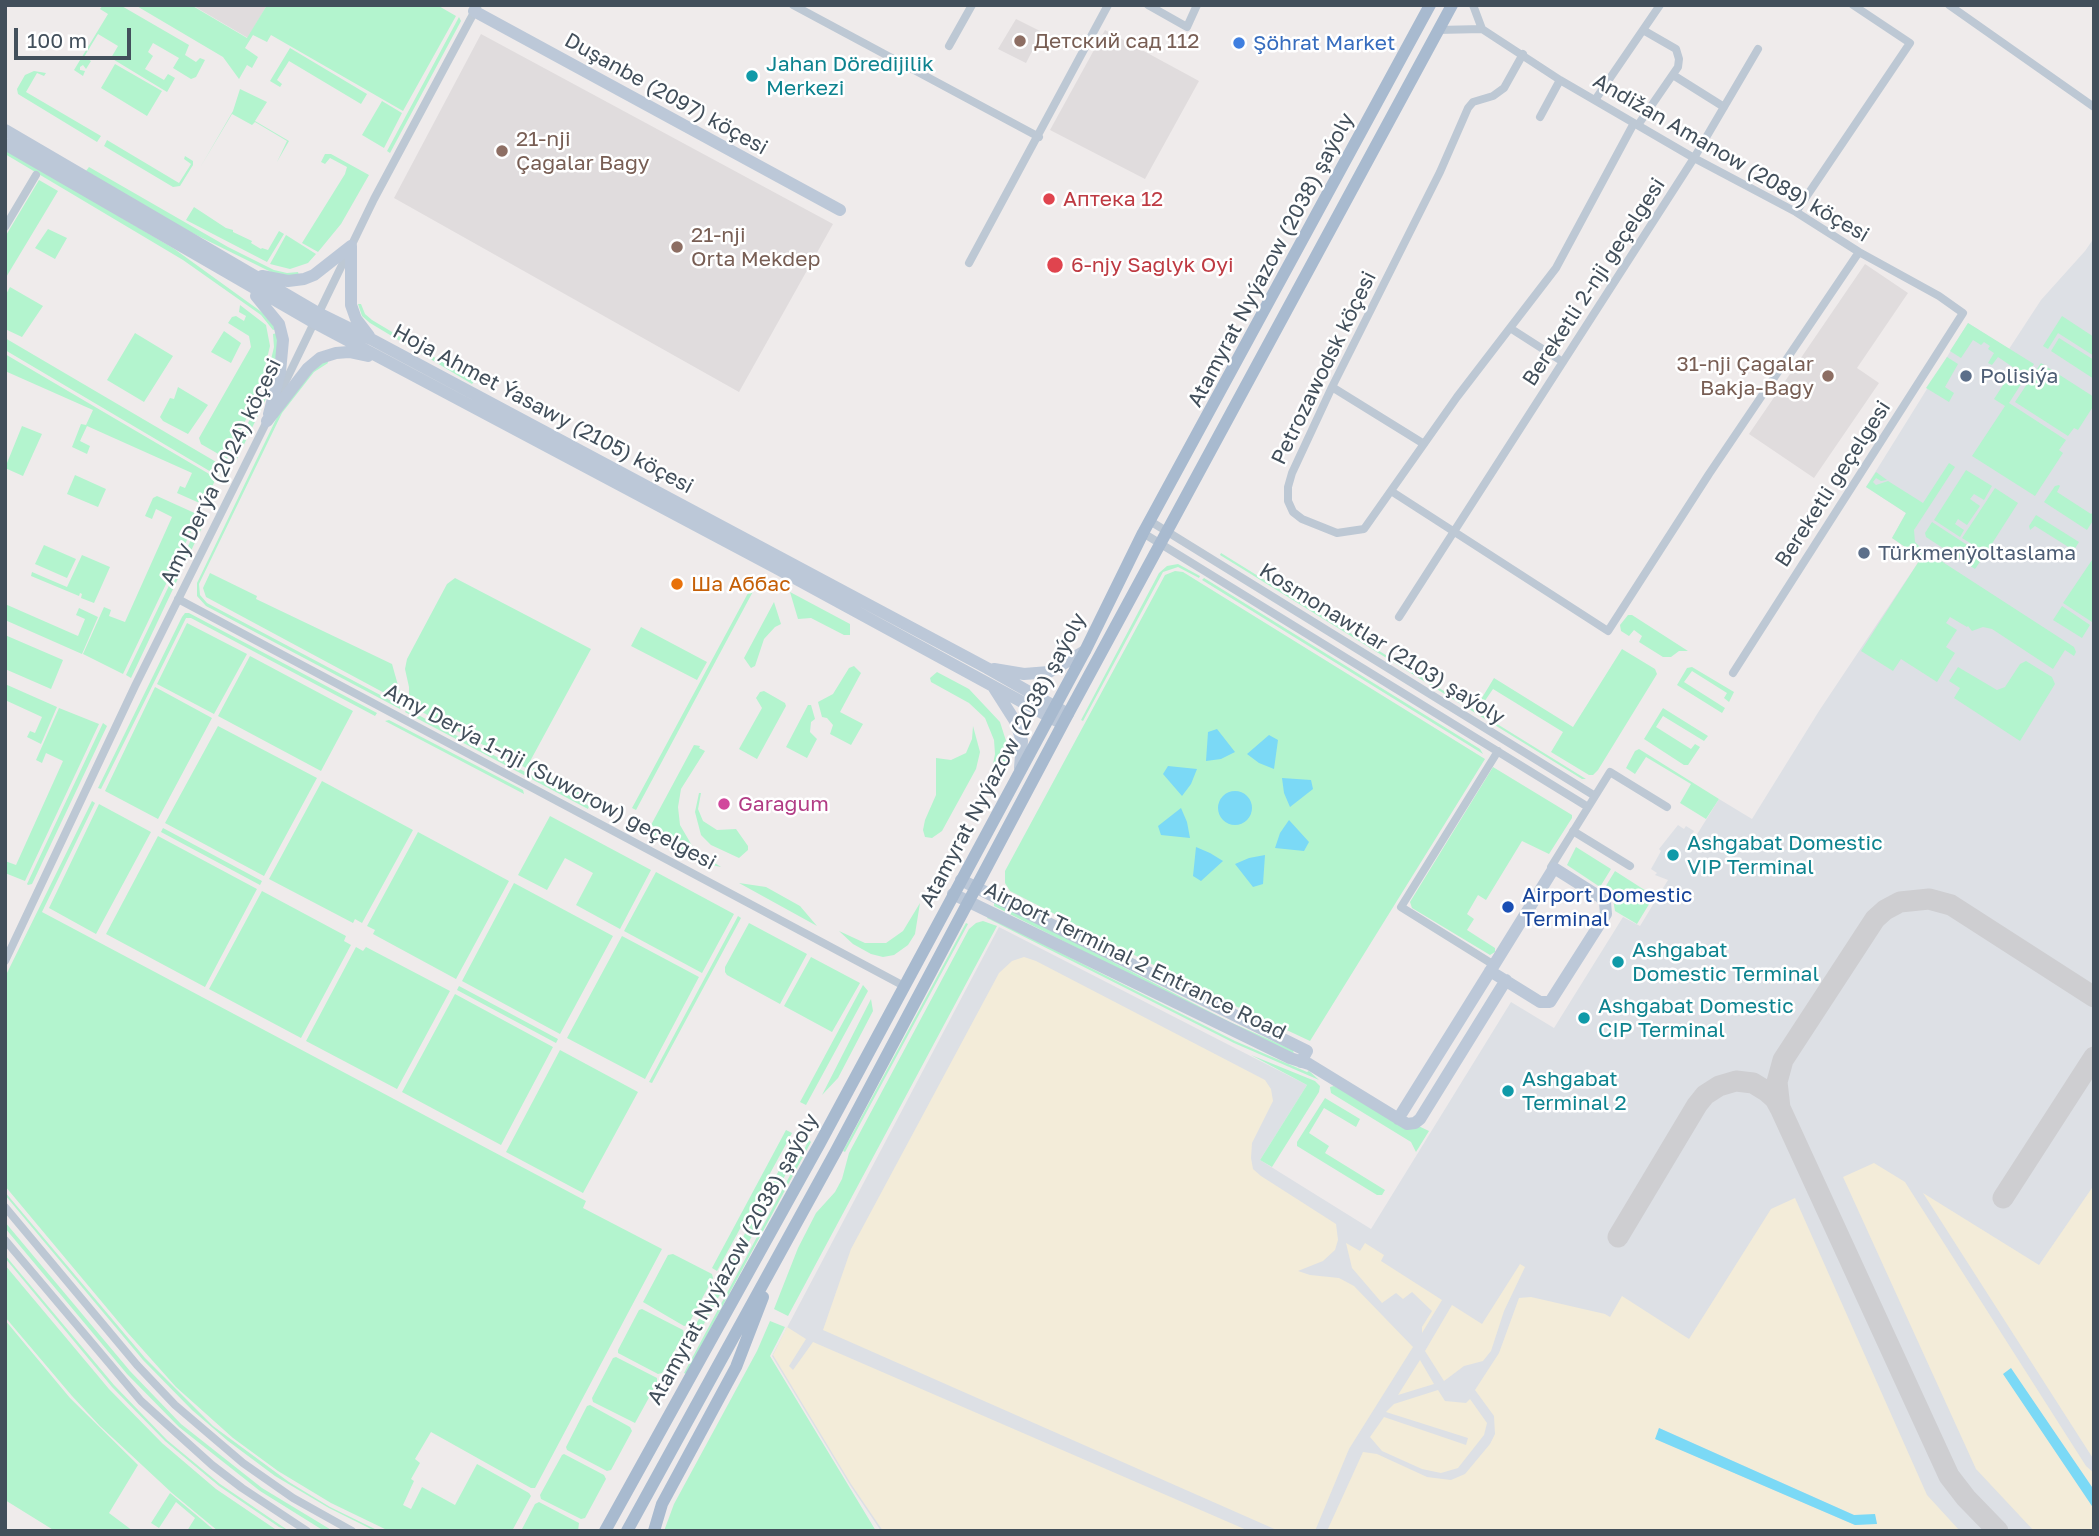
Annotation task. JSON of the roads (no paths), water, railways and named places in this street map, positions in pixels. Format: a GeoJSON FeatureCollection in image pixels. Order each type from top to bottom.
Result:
{"type":"FeatureCollection","features":[{"type":"Feature","properties":{"kind":"main road","name":"Atamyrat Nyýazow (2038) şaýoly"},"geometry":{"type":"LineString","coordinates":[[605,1531],[820,1143],[1084,650],[1143,533],[1430,5]]}},
{"type":"Feature","properties":{"kind":"main road","name":"Atamyrat Nyýazow (2038) şaýoly"},"geometry":{"type":"LineString","coordinates":[[628,1531],[772,1269],[1160,543],[1452,5]]}},
{"type":"Feature","properties":{"kind":"main road","name":"Duşanbe (2097) köçesi"},"geometry":{"type":"LineString","coordinates":[[476,8],[840,210]]}},
{"type":"Feature","properties":{"kind":"main road","name":"Hoja Ahmet Ýasawy (2105) köçesi"},"geometry":{"type":"LineString","coordinates":[[5,131],[242,276]]}},
{"type":"Feature","properties":{"kind":"main road","name":"Hoja Ahmet Ýasawy (2105) köçesi"},"geometry":{"type":"LineString","coordinates":[[5,144],[242,276],[407,372],[992,685],[1051,711]]}},
{"type":"Feature","properties":{"kind":"main road"},"geometry":{"type":"LineString","coordinates":[[242,276],[298,281],[314,275],[351,246]]}},
{"type":"Feature","properties":{"kind":"main road"},"geometry":{"type":"LineString","coordinates":[[351,246],[351,305],[356,319],[371,340]]}},
{"type":"Feature","properties":{"kind":"main road"},"geometry":{"type":"LineString","coordinates":[[242,276],[267,306],[281,330],[283,340],[280,372],[267,421]]}},
{"type":"Feature","properties":{"kind":"main road","name":"Hoja Ahmet Ýasawy (2105) köçesi"},"geometry":{"type":"LineString","coordinates":[[315,318],[371,340],[987,668],[1065,720]]}},
{"type":"Feature","properties":{"kind":"main road"},"geometry":{"type":"LineString","coordinates":[[267,421],[308,368],[327,355],[360,353],[407,372]]}},
{"type":"Feature","properties":{"kind":"main road"},"geometry":{"type":"LineString","coordinates":[[987,668],[1024,674],[1049,672],[1084,650]]}},
{"type":"Feature","properties":{"kind":"main road"},"geometry":{"type":"LineString","coordinates":[[992,685],[1016,722],[1022,741],[1020,768]]}},
{"type":"Feature","properties":{"kind":"main road"},"geometry":{"type":"LineString","coordinates":[[1398,1119],[1554,868],[1600,897],[1606,906],[1606,914],[1550,1002],[1543,1003],[1492,968]]}},
{"type":"Feature","properties":{"kind":"main road"},"geometry":{"type":"LineString","coordinates":[[961,880],[1304,1057],[1309,1064],[1407,1124],[1413,1124],[1420,1119],[1506,980]]}},
{"type":"Feature","properties":{"kind":"main road","name":"Airport Terminal 2 Entrance Road"},"geometry":{"type":"LineString","coordinates":[[953,894],[1165,998],[1304,1057]]}},
{"type":"Feature","properties":{"kind":"main road"},"geometry":{"type":"LineString","coordinates":[[653,1531],[662,1504],[746,1345],[772,1269]]}},
{"type":"Feature","properties":{"kind":"street"},"geometry":{"type":"LineString","coordinates":[[793,5],[1039,137]]}},
{"type":"Feature","properties":{"kind":"street"},"geometry":{"type":"LineString","coordinates":[[949,46],[972,5]]}},
{"type":"Feature","properties":{"kind":"street"},"geometry":{"type":"LineString","coordinates":[[969,263],[1108,5]]}},
{"type":"Feature","properties":{"kind":"street"},"geometry":{"type":"LineString","coordinates":[[1148,5],[1187,27],[1198,5]]}},
{"type":"Feature","properties":{"kind":"street"},"geometry":{"type":"LineString","coordinates":[[1438,30],[1482,29],[1473,5]]}},
{"type":"Feature","properties":{"kind":"street"},"geometry":{"type":"LineString","coordinates":[[1595,100],[1660,5]]}},
{"type":"Feature","properties":{"kind":"street"},"geometry":{"type":"LineString","coordinates":[[1796,212],[1910,43],[1853,5]]}},
{"type":"Feature","properties":{"kind":"street"},"geometry":{"type":"LineString","coordinates":[[1949,5],[2094,107]]}},
{"type":"Feature","properties":{"kind":"street","name":"Amy Derýa (2024) köçesi"},"geometry":{"type":"LineString","coordinates":[[6,961],[135,686],[267,421],[315,318],[476,8]]}},
{"type":"Feature","properties":{"kind":"street","name":"Andižan Amanow (2089) köçesi"},"geometry":{"type":"LineString","coordinates":[[1482,29],[1560,80],[1695,158],[1796,212],[1964,313]]}},
{"type":"Feature","properties":{"kind":"street"},"geometry":{"type":"LineString","coordinates":[[1643,30],[1676,50],[1679,55],[1678,67],[1673,75],[1724,107]]}},
{"type":"Feature","properties":{"kind":"street","name":"Bereketli 2-nji geçelgesi"},"geometry":{"type":"LineString","coordinates":[[1399,617],[1695,158],[1758,49]]}},
{"type":"Feature","properties":{"kind":"street","name":"Petrozawodsk köçesi"},"geometry":{"type":"LineString","coordinates":[[1523,54],[1504,88],[1493,96],[1473,102],[1468,108],[1440,172],[1332,387],[1288,487],[1288,501],[1293,512],[1302,519],[1337,533],[1364,530],[1424,444],[1556,268],[1636,124],[1673,75]]}},
{"type":"Feature","properties":{"kind":"street"},"geometry":{"type":"LineString","coordinates":[[1540,117],[1560,80]]}},
{"type":"Feature","properties":{"kind":"street"},"geometry":{"type":"LineString","coordinates":[[5,227],[36,175]]}},
{"type":"Feature","properties":{"kind":"street"},"geometry":{"type":"LineString","coordinates":[[1391,491],[1608,631],[1709,474],[1859,252]]}},
{"type":"Feature","properties":{"kind":"street","name":"Bereketli geçelgesi"},"geometry":{"type":"LineString","coordinates":[[1733,673],[1964,313]]}},
{"type":"Feature","properties":{"kind":"street"},"geometry":{"type":"LineString","coordinates":[[1510,328],[1563,362]]}},
{"type":"Feature","properties":{"kind":"street"},"geometry":{"type":"LineString","coordinates":[[1332,387],[1424,444]]}},
{"type":"Feature","properties":{"kind":"street","name":"Kosmonawtlar (2103) şaýoly"},"geometry":{"type":"LineString","coordinates":[[1150,521],[1595,796]]}},
{"type":"Feature","properties":{"kind":"street","name":"Kosmonawtlar (2103) şaýoly"},"geometry":{"type":"LineString","coordinates":[[1143,533],[1588,807]]}},
{"type":"Feature","properties":{"kind":"street","name":"Amy Derýa 1-nji (Suworow) geçelgesi"},"geometry":{"type":"LineString","coordinates":[[178,599],[904,986]]}},
{"type":"Feature","properties":{"kind":"street"},"geometry":{"type":"LineString","coordinates":[[1492,968],[1401,906],[1498,751]]}},
{"type":"Feature","properties":{"kind":"street"},"geometry":{"type":"LineString","coordinates":[[1554,868],[1551,867],[1610,772],[1667,807]]}},
{"type":"Feature","properties":{"kind":"street"},"geometry":{"type":"LineString","coordinates":[[1573,831],[1630,866]]}},
{"type":"Feature","properties":{"kind":"street"},"geometry":{"type":"LineString","coordinates":[[5,1207],[137,1366],[175,1405],[243,1463],[293,1498],[352,1531]]}},
{"type":"Feature","properties":{"kind":"street"},"geometry":{"type":"LineString","coordinates":[[5,1240],[141,1401],[212,1465],[307,1531]]}},
{"type":"Feature","properties":{"kind":"water"},"geometry":{"type":"Polygon","coordinates":[[[1217,729],[1235,752],[1221,759],[1206,761],[1208,732],[1217,729]]]}},
{"type":"Feature","properties":{"kind":"water"},"geometry":{"type":"Polygon","coordinates":[[[1269,735],[1278,740],[1274,769],[1247,754],[1269,735]]]}},
{"type":"Feature","properties":{"kind":"water"},"geometry":{"type":"Polygon","coordinates":[[[1168,766],[1197,769],[1182,796],[1163,774],[1168,766]]]}},
{"type":"Feature","properties":{"kind":"water"},"geometry":{"type":"Polygon","coordinates":[[[1282,778],[1311,780],[1313,789],[1290,807],[1282,778]]]}},
{"type":"Feature","properties":{"kind":"water"},"geometry":{"type":"Polygon","coordinates":[[[1235,791],[1247,796],[1252,808],[1247,820],[1235,825],[1223,820],[1218,808],[1223,796],[1235,791]]]}},
{"type":"Feature","properties":{"kind":"water"},"geometry":{"type":"Polygon","coordinates":[[[1181,808],[1190,838],[1161,835],[1158,826],[1181,808]]]}},
{"type":"Feature","properties":{"kind":"water"},"geometry":{"type":"Polygon","coordinates":[[[1289,820],[1309,842],[1304,851],[1275,848],[1280,833],[1289,820]]]}},
{"type":"Feature","properties":{"kind":"water"},"geometry":{"type":"Polygon","coordinates":[[[1196,847],[1223,861],[1201,881],[1193,876],[1196,847]]]}},
{"type":"Feature","properties":{"kind":"water"},"geometry":{"type":"Polygon","coordinates":[[[1265,855],[1263,884],[1253,887],[1235,864],[1265,855]]]}},
{"type":"Feature","properties":{"kind":"water"},"geometry":{"type":"Polygon","coordinates":[[[2011,1368],[2094,1490],[2094,1509],[2003,1374],[2011,1368]]]}},
{"type":"Feature","properties":{"kind":"water"},"geometry":{"type":"Polygon","coordinates":[[[1659,1428],[1854,1515],[1875,1514],[1877,1524],[1855,1525],[1655,1439],[1659,1428]]]}},
{"type":"Feature","properties":{"kind":"place","name":"Детский сад 112"},"geometry":{"type":"Point","coordinates":[1020,41]}},
{"type":"Feature","properties":{"kind":"place","name":"Şöhrat Market"},"geometry":{"type":"Point","coordinates":[1239,43]}},
{"type":"Feature","properties":{"kind":"place","name":"Jahan Döredijilik Merkezi"},"geometry":{"type":"Point","coordinates":[752,76]}},
{"type":"Feature","properties":{"kind":"place","name":"21-nji Çagalar Bagy"},"geometry":{"type":"Point","coordinates":[502,151]}},
{"type":"Feature","properties":{"kind":"place","name":"Аптека 12"},"geometry":{"type":"Point","coordinates":[1049,199]}},
{"type":"Feature","properties":{"kind":"place","name":"21-nji Orta Mekdep"},"geometry":{"type":"Point","coordinates":[677,247]}},
{"type":"Feature","properties":{"kind":"place","name":"6-njy Saglyk Oyi"},"geometry":{"type":"Point","coordinates":[1055,265]}},
{"type":"Feature","properties":{"kind":"place","name":"31-nji Çagalar Bakja-Bagy"},"geometry":{"type":"Point","coordinates":[1828,376]}},
{"type":"Feature","properties":{"kind":"place","name":"Polisiýa"},"geometry":{"type":"Point","coordinates":[1966,376]}},
{"type":"Feature","properties":{"kind":"place","name":"Türkmenÿoltaslama"},"geometry":{"type":"Point","coordinates":[1864,553]}},
{"type":"Feature","properties":{"kind":"place","name":"Ша Аббас"},"geometry":{"type":"Point","coordinates":[677,584]}},
{"type":"Feature","properties":{"kind":"place","name":"Garagum"},"geometry":{"type":"Point","coordinates":[724,804]}},
{"type":"Feature","properties":{"kind":"place","name":"Ashgabat Domestic VIP Terminal"},"geometry":{"type":"Point","coordinates":[1673,855]}},
{"type":"Feature","properties":{"kind":"place","name":"Airport Domestic Terminal"},"geometry":{"type":"Point","coordinates":[1508,907]}},
{"type":"Feature","properties":{"kind":"place","name":"Ashgabat Domestic Terminal"},"geometry":{"type":"Point","coordinates":[1618,962]}},
{"type":"Feature","properties":{"kind":"place","name":"Ashgabat Domestic CIP Terminal"},"geometry":{"type":"Point","coordinates":[1584,1018]}},
{"type":"Feature","properties":{"kind":"place","name":"Ashgabat Terminal 2"},"geometry":{"type":"Point","coordinates":[1508,1091]}}]}
